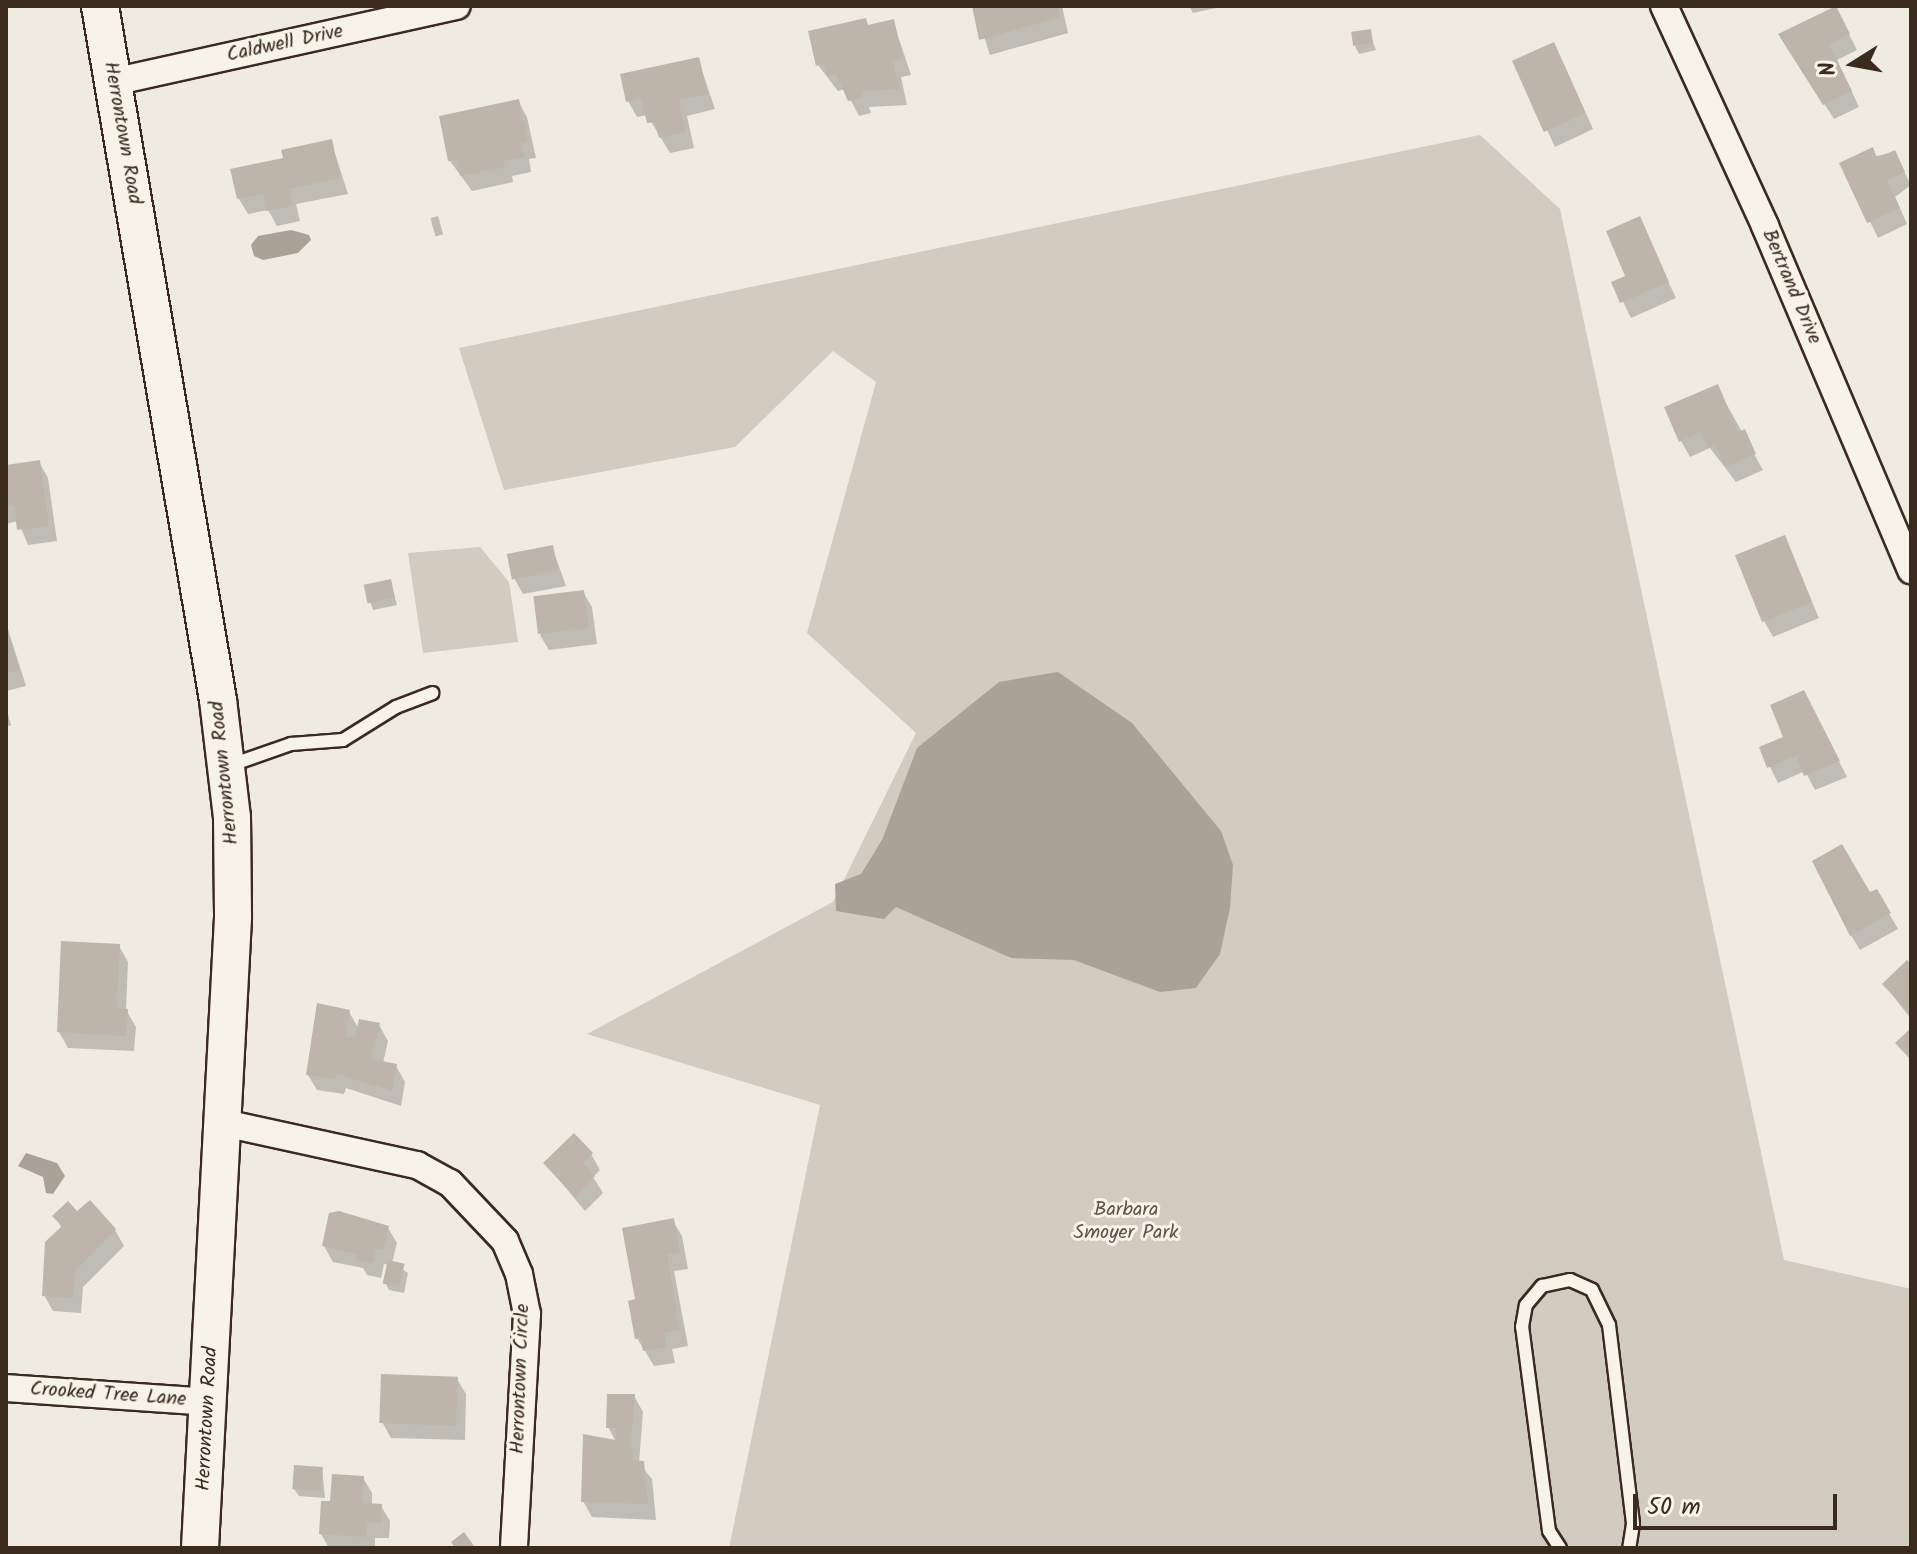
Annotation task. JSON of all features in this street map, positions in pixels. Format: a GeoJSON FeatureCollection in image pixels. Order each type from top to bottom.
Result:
{"type":"FeatureCollection","features":[{"type":"Feature","properties":{"kind":"street","name":"Herrontown Road"},"geometry":{"type":"LineString","coordinates":[[100,6],[228,766],[233,918],[200,1548]]}},
{"type":"Feature","properties":{"kind":"street","name":"Caldwell Drive"},"geometry":{"type":"LineString","coordinates":[[113,82],[457,6]]}},
{"type":"Feature","properties":{"kind":"street","name":"Bertrand Drive"},"geometry":{"type":"LineString","coordinates":[[1664,6],[1911,570]]}},
{"type":"Feature","properties":{"kind":"street","name":"Herrontown Circle"},"geometry":{"type":"LineString","coordinates":[[224,1123],[417,1165],[450,1183],[505,1241],[519,1274],[527,1314],[514,1548]]}},
{"type":"Feature","properties":{"kind":"street","name":"Crooked Tree Lane"},"geometry":{"type":"LineString","coordinates":[[6,1388],[209,1402]]}},
{"type":"Feature","properties":{"kind":"lane"},"geometry":{"type":"LineString","coordinates":[[228,766],[291,744],[343,740],[396,707],[432,693]]}},
{"type":"Feature","properties":{"kind":"lane"},"geometry":{"type":"LineString","coordinates":[[1560,1548],[1549,1531],[1522,1327],[1526,1305],[1542,1286],[1570,1280],[1592,1290],[1609,1325],[1633,1524],[1629,1548]]}},
{"type":"Feature","properties":{"kind":"green space","name":"Barbara Smoyer Park"},"geometry":{"type":"Polygon","coordinates":[[[1480,135],[1560,209],[1784,1260],[1911,1289],[1911,1548],[729,1548],[820,1105],[587,1034],[833,902],[916,733],[807,633],[876,382],[833,351],[735,447],[504,490],[459,348],[1480,135]]]}},
{"type":"Feature","properties":{"kind":"green space"},"geometry":{"type":"Polygon","coordinates":[[[480,547],[509,582],[518,642],[423,653],[408,553],[480,547]]]}},
{"type":"Feature","properties":{"kind":"shaded area"},"geometry":{"type":"Polygon","coordinates":[[[291,230],[309,235],[311,240],[298,253],[263,260],[254,256],[251,245],[258,236],[291,230]]]}},
{"type":"Feature","properties":{"kind":"shaded area"},"geometry":{"type":"Polygon","coordinates":[[[1058,672],[1132,723],[1221,831],[1233,865],[1230,908],[1220,954],[1196,988],[1160,992],[1074,960],[1011,958],[896,907],[884,919],[836,911],[835,884],[861,874],[882,840],[917,748],[999,682],[1058,672]]]}},
{"type":"Feature","properties":{"kind":"shaded area"},"geometry":{"type":"Polygon","coordinates":[[[26,1153],[57,1163],[65,1176],[53,1194],[46,1193],[43,1177],[18,1166],[26,1153]]]}},
{"type":"Feature","properties":{"kind":"building"},"geometry":{"type":"Polygon","coordinates":[[[972,6],[1058,6],[1060,17],[979,40],[972,6]]]}},
{"type":"Feature","properties":{"kind":"building"},"geometry":{"type":"Polygon","coordinates":[[[1836,6],[1850,34],[1829,44],[1852,91],[1823,105],[1778,34],[1836,6]]]}},
{"type":"Feature","properties":{"kind":"building"},"geometry":{"type":"Polygon","coordinates":[[[866,18],[868,25],[894,19],[903,59],[893,62],[899,89],[862,91],[863,97],[848,101],[836,74],[827,76],[824,64],[816,66],[808,31],[866,18]]]}},
{"type":"Feature","properties":{"kind":"building"},"geometry":{"type":"Polygon","coordinates":[[[1371,29],[1373,43],[1353,46],[1351,32],[1371,29]]]}},
{"type":"Feature","properties":{"kind":"building"},"geometry":{"type":"Polygon","coordinates":[[[1554,42],[1586,113],[1544,132],[1512,61],[1554,42]]]}},
{"type":"Feature","properties":{"kind":"building"},"geometry":{"type":"Polygon","coordinates":[[[699,57],[708,94],[679,100],[686,132],[659,138],[655,122],[647,123],[641,98],[626,102],[620,74],[699,57]]]}},
{"type":"Feature","properties":{"kind":"building"},"geometry":{"type":"Polygon","coordinates":[[[519,99],[528,142],[521,144],[524,157],[504,161],[506,167],[460,176],[457,160],[448,161],[439,116],[519,99]]]}},
{"type":"Feature","properties":{"kind":"building"},"geometry":{"type":"Polygon","coordinates":[[[332,139],[340,178],[289,189],[292,206],[266,211],[263,194],[237,199],[230,169],[283,158],[281,150],[332,139]]]}},
{"type":"Feature","properties":{"kind":"building"},"geometry":{"type":"Polygon","coordinates":[[[1873,147],[1877,158],[1895,150],[1905,172],[1887,180],[1900,208],[1867,223],[1839,163],[1873,147]]]}},
{"type":"Feature","properties":{"kind":"building"},"geometry":{"type":"Polygon","coordinates":[[[1640,216],[1669,282],[1620,303],[1611,282],[1625,276],[1606,231],[1640,216]]]}},
{"type":"Feature","properties":{"kind":"building"},"geometry":{"type":"Polygon","coordinates":[[[1718,384],[1738,432],[1745,429],[1756,454],[1725,467],[1715,444],[1708,448],[1701,432],[1679,442],[1664,407],[1718,384]]]}},
{"type":"Feature","properties":{"kind":"building"},"geometry":{"type":"Polygon","coordinates":[[[40,460],[49,526],[17,530],[14,505],[6,506],[6,465],[40,460]]]}},
{"type":"Feature","properties":{"kind":"building"},"geometry":{"type":"Polygon","coordinates":[[[1785,535],[1812,602],[1762,622],[1735,555],[1785,535]]]}},
{"type":"Feature","properties":{"kind":"building"},"geometry":{"type":"Polygon","coordinates":[[[553,545],[558,571],[512,579],[507,554],[553,545]]]}},
{"type":"Feature","properties":{"kind":"building"},"geometry":{"type":"Polygon","coordinates":[[[391,579],[395,598],[368,603],[364,585],[391,579]]]}},
{"type":"Feature","properties":{"kind":"building"},"geometry":{"type":"Polygon","coordinates":[[[584,590],[589,628],[538,634],[533,596],[584,590]]]}},
{"type":"Feature","properties":{"kind":"building"},"geometry":{"type":"Polygon","coordinates":[[[6,624],[19,670],[6,673],[6,624]]]}},
{"type":"Feature","properties":{"kind":"building"},"geometry":{"type":"Polygon","coordinates":[[[1804,690],[1840,761],[1804,776],[1797,758],[1802,753],[1767,768],[1759,747],[1783,737],[1770,705],[1804,690]]]}},
{"type":"Feature","properties":{"kind":"building"},"geometry":{"type":"Polygon","coordinates":[[[1842,844],[1870,892],[1877,889],[1891,913],[1850,936],[1812,861],[1842,844]]]}},
{"type":"Feature","properties":{"kind":"building"},"geometry":{"type":"Polygon","coordinates":[[[61,941],[120,944],[117,1008],[128,1009],[126,1036],[57,1032],[61,941]]]}},
{"type":"Feature","properties":{"kind":"building"},"geometry":{"type":"Polygon","coordinates":[[[1907,960],[1911,964],[1911,1015],[1882,984],[1907,960]]]}},
{"type":"Feature","properties":{"kind":"building"},"geometry":{"type":"Polygon","coordinates":[[[317,1003],[350,1010],[345,1036],[355,1038],[359,1019],[380,1023],[372,1059],[397,1064],[392,1091],[337,1074],[336,1079],[306,1075],[317,1003]]]}},
{"type":"Feature","properties":{"kind":"building"},"geometry":{"type":"Polygon","coordinates":[[[1911,1028],[1911,1060],[1895,1043],[1911,1028]]]}},
{"type":"Feature","properties":{"kind":"building"},"geometry":{"type":"Polygon","coordinates":[[[574,1133],[593,1153],[583,1163],[595,1176],[575,1197],[543,1163],[574,1133]]]}},
{"type":"Feature","properties":{"kind":"building"},"geometry":{"type":"Polygon","coordinates":[[[90,1200],[116,1229],[75,1271],[73,1298],[42,1296],[45,1242],[62,1226],[52,1216],[68,1201],[77,1211],[90,1200]]]}},
{"type":"Feature","properties":{"kind":"building"},"geometry":{"type":"Polygon","coordinates":[[[339,1211],[389,1226],[383,1250],[376,1249],[373,1263],[356,1260],[357,1254],[322,1246],[329,1213],[339,1211]]]}},
{"type":"Feature","properties":{"kind":"building"},"geometry":{"type":"Polygon","coordinates":[[[674,1218],[680,1253],[667,1255],[680,1330],[664,1333],[667,1347],[643,1351],[640,1338],[635,1339],[628,1301],[635,1299],[622,1228],[674,1218]]]}},
{"type":"Feature","properties":{"kind":"building"},"geometry":{"type":"Polygon","coordinates":[[[388,1260],[405,1264],[399,1287],[383,1283],[388,1260]]]}},
{"type":"Feature","properties":{"kind":"building"},"geometry":{"type":"Polygon","coordinates":[[[381,1374],[458,1377],[456,1426],[379,1423],[381,1374]]]}},
{"type":"Feature","properties":{"kind":"building"},"geometry":{"type":"Polygon","coordinates":[[[607,1394],[635,1394],[631,1441],[633,1460],[644,1461],[648,1504],[581,1502],[583,1434],[616,1440],[617,1428],[606,1428],[607,1394]]]}},
{"type":"Feature","properties":{"kind":"building"},"geometry":{"type":"Polygon","coordinates":[[[294,1465],[323,1467],[321,1491],[292,1489],[294,1465]]]}},
{"type":"Feature","properties":{"kind":"building"},"geometry":{"type":"Polygon","coordinates":[[[332,1474],[364,1476],[363,1503],[382,1504],[381,1523],[367,1522],[366,1537],[319,1534],[321,1501],[330,1501],[332,1474]]]}},
{"type":"Feature","properties":{"kind":"building"},"geometry":{"type":"Polygon","coordinates":[[[464,1532],[474,1546],[455,1548],[451,1542],[464,1532]]]}}]}
